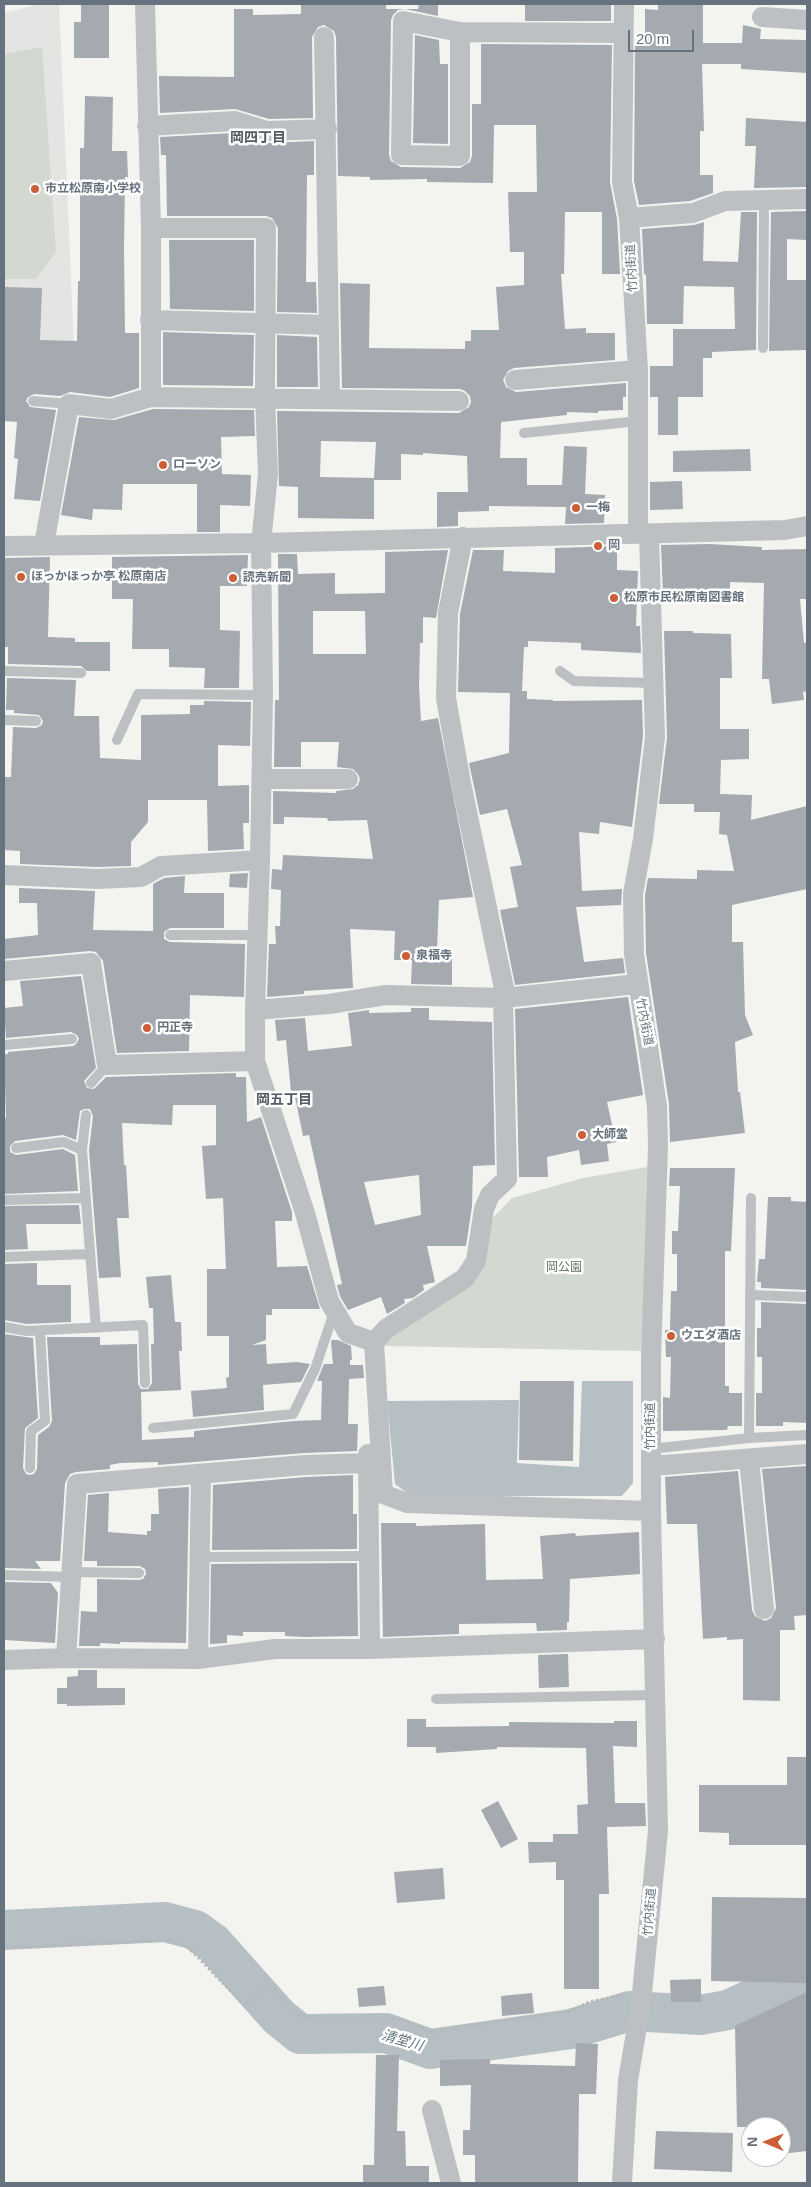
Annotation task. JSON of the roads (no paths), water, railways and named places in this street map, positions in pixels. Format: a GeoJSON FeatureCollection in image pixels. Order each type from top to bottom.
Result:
{"type":"FeatureCollection","features":[{"type":"Feature","properties":{"kind":"street"},"geometry":{"type":"LineString","coordinates":[[145,4],[151,228],[151,397]]}},
{"type":"Feature","properties":{"kind":"street","name":"竹内街道"},"geometry":{"type":"LineString","coordinates":[[622,2183],[628,2080],[641,2005],[658,1831],[651,1511],[651,1359],[658,1126],[649,1046],[637,984],[634,954],[634,894],[643,839],[655,737],[643,534],[638,420],[638,370],[629,218],[622,182],[622,33],[624,4]]}},
{"type":"Feature","properties":{"kind":"street"},"geometry":{"type":"LineString","coordinates":[[762,17],[807,20]]}},
{"type":"Feature","properties":{"kind":"street"},"geometry":{"type":"LineString","coordinates":[[460,32],[460,156],[401,155],[403,21],[460,32],[622,33]]}},
{"type":"Feature","properties":{"kind":"street"},"geometry":{"type":"LineString","coordinates":[[324,38],[327,128],[330,399]]}},
{"type":"Feature","properties":{"kind":"street"},"geometry":{"type":"LineString","coordinates":[[147,126],[235,121],[267,131],[327,128]]}},
{"type":"Feature","properties":{"kind":"street"},"geometry":{"type":"LineString","coordinates":[[629,218],[693,212],[726,201],[807,199]]}},
{"type":"Feature","properties":{"kind":"street"},"geometry":{"type":"LineString","coordinates":[[151,228],[266,228],[265,398],[268,474],[261,543],[263,695],[258,935],[254,1010],[255,1061],[304,1213],[329,1301],[348,1333],[374,1342]]}},
{"type":"Feature","properties":{"kind":"street"},"geometry":{"type":"LineString","coordinates":[[150,320],[329,325]]}},
{"type":"Feature","properties":{"kind":"street"},"geometry":{"type":"LineString","coordinates":[[515,380],[638,370]]}},
{"type":"Feature","properties":{"kind":"street"},"geometry":{"type":"LineString","coordinates":[[44,544],[69,404],[111,409],[151,397],[459,401]]}},
{"type":"Feature","properties":{"kind":"street"},"geometry":{"type":"LineString","coordinates":[[4,546],[44,544],[261,543],[643,534],[785,530],[807,526]]}},
{"type":"Feature","properties":{"kind":"street"},"geometry":{"type":"LineString","coordinates":[[463,537],[448,614],[446,698],[461,783],[505,998],[508,1179],[490,1195],[484,1209],[476,1261],[465,1278],[386,1329],[374,1342],[383,1494],[407,1503],[651,1511]]}},
{"type":"Feature","properties":{"kind":"street"},"geometry":{"type":"LineString","coordinates":[[262,779],[348,779]]}},
{"type":"Feature","properties":{"kind":"street"},"geometry":{"type":"LineString","coordinates":[[4,875],[97,879],[141,878],[161,866],[260,860]]}},
{"type":"Feature","properties":{"kind":"street"},"geometry":{"type":"LineString","coordinates":[[4,971],[91,963],[107,1065],[255,1061]]}},
{"type":"Feature","properties":{"kind":"street"},"geometry":{"type":"LineString","coordinates":[[254,1010],[329,1004],[386,995],[505,998],[637,984]]}},
{"type":"Feature","properties":{"kind":"street"},"geometry":{"type":"LineString","coordinates":[[370,1649],[368,1432],[377,1404]]}},
{"type":"Feature","properties":{"kind":"street"},"geometry":{"type":"LineString","coordinates":[[651,1457],[749,1459],[807,1454]]}},
{"type":"Feature","properties":{"kind":"street"},"geometry":{"type":"LineString","coordinates":[[749,1459],[764,1609]]}},
{"type":"Feature","properties":{"kind":"street"},"geometry":{"type":"LineString","coordinates":[[66,1658],[76,1484],[304,1465],[368,1463]]}},
{"type":"Feature","properties":{"kind":"street"},"geometry":{"type":"LineString","coordinates":[[198,1660],[201,1474]]}},
{"type":"Feature","properties":{"kind":"street"},"geometry":{"type":"LineString","coordinates":[[4,1660],[66,1658],[198,1660],[274,1649],[370,1649],[654,1639]]}},
{"type":"Feature","properties":{"kind":"street"},"geometry":{"type":"LineString","coordinates":[[432,2110],[451,2183]]}},
{"type":"Feature","properties":{"kind":"lane"},"geometry":{"type":"LineString","coordinates":[[763,348],[764,199]]}},
{"type":"Feature","properties":{"kind":"lane"},"geometry":{"type":"LineString","coordinates":[[33,401],[69,404]]}},
{"type":"Feature","properties":{"kind":"lane"},"geometry":{"type":"LineString","coordinates":[[524,432],[638,420]]}},
{"type":"Feature","properties":{"kind":"lane"},"geometry":{"type":"LineString","coordinates":[[4,671],[81,673]]}},
{"type":"Feature","properties":{"kind":"lane"},"geometry":{"type":"LineString","coordinates":[[560,671],[574,681],[653,683]]}},
{"type":"Feature","properties":{"kind":"lane"},"geometry":{"type":"LineString","coordinates":[[117,740],[138,694],[263,695]]}},
{"type":"Feature","properties":{"kind":"lane"},"geometry":{"type":"LineString","coordinates":[[4,720],[36,721]]}},
{"type":"Feature","properties":{"kind":"lane"},"geometry":{"type":"LineString","coordinates":[[170,935],[258,935]]}},
{"type":"Feature","properties":{"kind":"lane"},"geometry":{"type":"LineString","coordinates":[[4,1045],[72,1039]]}},
{"type":"Feature","properties":{"kind":"lane"},"geometry":{"type":"LineString","coordinates":[[91,1083],[107,1065]]}},
{"type":"Feature","properties":{"kind":"lane"},"geometry":{"type":"LineString","coordinates":[[86,1116],[82,1150],[96,1328]]}},
{"type":"Feature","properties":{"kind":"lane"},"geometry":{"type":"LineString","coordinates":[[16,1148],[64,1142],[82,1150]]}},
{"type":"Feature","properties":{"kind":"lane"},"geometry":{"type":"LineString","coordinates":[[6,1200],[86,1198]]}},
{"type":"Feature","properties":{"kind":"lane"},"geometry":{"type":"LineString","coordinates":[[749,1438],[751,1198]]}},
{"type":"Feature","properties":{"kind":"lane"},"geometry":{"type":"LineString","coordinates":[[4,1257],[90,1254]]}},
{"type":"Feature","properties":{"kind":"lane"},"geometry":{"type":"LineString","coordinates":[[750,1295],[807,1297]]}},
{"type":"Feature","properties":{"kind":"lane"},"geometry":{"type":"LineString","coordinates":[[153,1428],[293,1414],[315,1369],[334,1312]]}},
{"type":"Feature","properties":{"kind":"lane"},"geometry":{"type":"LineString","coordinates":[[4,1327],[40,1331],[144,1326],[145,1383]]}},
{"type":"Feature","properties":{"kind":"lane"},"geometry":{"type":"LineString","coordinates":[[30,1468],[31,1432],[45,1421],[40,1331]]}},
{"type":"Feature","properties":{"kind":"lane"},"geometry":{"type":"LineString","coordinates":[[651,1457],[749,1438],[807,1435]]}},
{"type":"Feature","properties":{"kind":"lane"},"geometry":{"type":"LineString","coordinates":[[200,1557],[369,1556]]}},
{"type":"Feature","properties":{"kind":"lane"},"geometry":{"type":"LineString","coordinates":[[4,1575],[139,1573]]}},
{"type":"Feature","properties":{"kind":"lane"},"geometry":{"type":"LineString","coordinates":[[436,1699],[656,1695]]}},
{"type":"Feature","properties":{"kind":"waterway","name":"清堂川"},"geometry":{"type":"LineString","coordinates":[[4,1930],[165,1922],[195,1930],[213,1943],[279,2017],[300,2034],[386,2033],[430,2049],[571,2029],[630,2011],[700,2015],[728,2010],[762,1994],[807,1994]]}},
{"type":"Feature","properties":{"kind":"place","name":"市立松原南小学校"},"geometry":{"type":"Point","coordinates":[35,189]}},
{"type":"Feature","properties":{"kind":"place","name":"ローソン"},"geometry":{"type":"Point","coordinates":[163,465]}},
{"type":"Feature","properties":{"kind":"place","name":"一梅"},"geometry":{"type":"Point","coordinates":[576,508]}},
{"type":"Feature","properties":{"kind":"place","name":"岡"},"geometry":{"type":"Point","coordinates":[598,546]}},
{"type":"Feature","properties":{"kind":"place","name":"ほっかほっか亭 松原南店"},"geometry":{"type":"Point","coordinates":[21,577]}},
{"type":"Feature","properties":{"kind":"place","name":"読売新聞"},"geometry":{"type":"Point","coordinates":[233,578]}},
{"type":"Feature","properties":{"kind":"place","name":"松原市民松原南図書館"},"geometry":{"type":"Point","coordinates":[614,598]}},
{"type":"Feature","properties":{"kind":"place","name":"泉福寺"},"geometry":{"type":"Point","coordinates":[406,956]}},
{"type":"Feature","properties":{"kind":"place","name":"円正寺"},"geometry":{"type":"Point","coordinates":[147,1028]}},
{"type":"Feature","properties":{"kind":"place","name":"大師堂"},"geometry":{"type":"Point","coordinates":[582,1135]}},
{"type":"Feature","properties":{"kind":"place","name":"ウエダ酒店"},"geometry":{"type":"Point","coordinates":[671,1336]}},
{"type":"Feature","properties":{"kind":"district","name":"岡四丁目"},"geometry":{"type":"Point","coordinates":[258,138]}},
{"type":"Feature","properties":{"kind":"district","name":"岡五丁目"},"geometry":{"type":"Point","coordinates":[284,1100]}},
{"type":"Feature","properties":{"kind":"park label","name":"岡公園"},"geometry":{"type":"Point","coordinates":[564,1268]}}]}
